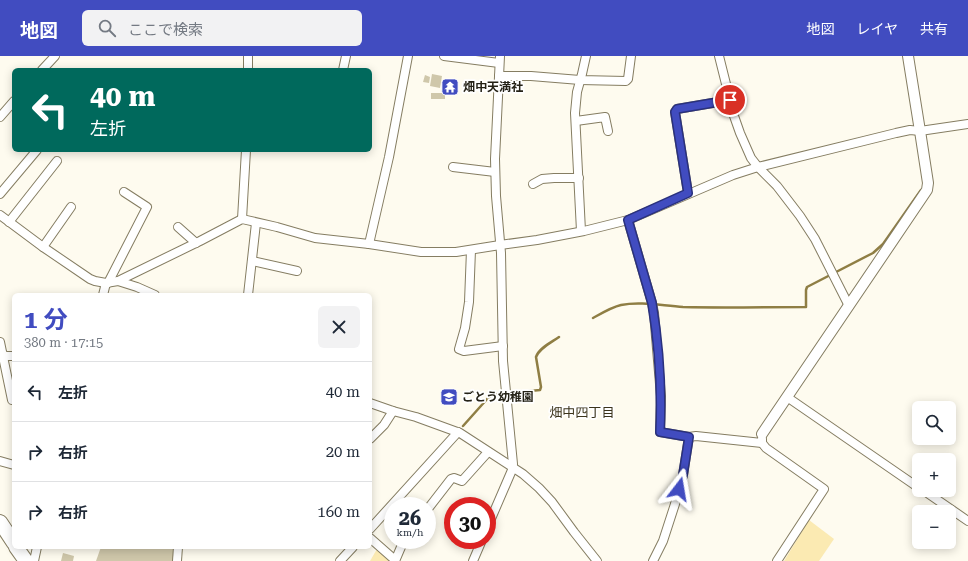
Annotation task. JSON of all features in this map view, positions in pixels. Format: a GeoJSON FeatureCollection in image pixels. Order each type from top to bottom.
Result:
{"type":"FeatureCollection","features":[{"type":"Feature","properties":{"kind":"highway"},"geometry":{"type":"LineString","coordinates":[[0,522],[12,540]]}},
{"type":"Feature","properties":{"kind":"highway"},"geometry":{"type":"LineString","coordinates":[[17,549],[26,561]]}},
{"type":"Feature","properties":{"kind":"street"},"geometry":{"type":"LineString","coordinates":[[44,68],[55,56]]}},
{"type":"Feature","properties":{"kind":"street"},"geometry":{"type":"LineString","coordinates":[[248,56],[248,68]]}},
{"type":"Feature","properties":{"kind":"street"},"geometry":{"type":"LineString","coordinates":[[343,68],[346,56]]}},
{"type":"Feature","properties":{"kind":"street"},"geometry":{"type":"LineString","coordinates":[[369,244],[389,157],[408,56]]}},
{"type":"Feature","properties":{"kind":"street"},"geometry":{"type":"LineString","coordinates":[[444,56],[500,60],[495,172],[502,288],[503,346],[512,467],[496,506]]}},
{"type":"Feature","properties":{"kind":"street"},"geometry":{"type":"LineString","coordinates":[[581,231],[575,113],[577,92],[586,56]]}},
{"type":"Feature","properties":{"kind":"street"},"geometry":{"type":"LineString","coordinates":[[499,76],[531,76],[580,80],[626,81],[628,79],[632,56]]}},
{"type":"Feature","properties":{"kind":"street"},"geometry":{"type":"LineString","coordinates":[[719,56],[740,133],[751,158],[777,186],[800,216],[815,239],[849,306]]}},
{"type":"Feature","properties":{"kind":"street"},"geometry":{"type":"LineString","coordinates":[[762,439],[787,397],[927,190],[928,183],[908,56]]}},
{"type":"Feature","properties":{"kind":"street"},"geometry":{"type":"LineString","coordinates":[[688,193],[675,112],[677,109],[730,100]]}},
{"type":"Feature","properties":{"kind":"street"},"geometry":{"type":"LineString","coordinates":[[0,117],[12,103]]}},
{"type":"Feature","properties":{"kind":"street"},"geometry":{"type":"LineString","coordinates":[[576,121],[605,118],[608,131]]}},
{"type":"Feature","properties":{"kind":"street"},"geometry":{"type":"LineString","coordinates":[[0,215],[85,276],[95,281],[107,283],[118,280],[196,243],[242,219],[315,238],[411,250],[456,252],[537,240],[628,220],[688,193],[733,175],[758,167],[910,130],[920,131],[968,124]]}},
{"type":"Feature","properties":{"kind":"street"},"geometry":{"type":"LineString","coordinates":[[0,194],[35,152]]}},
{"type":"Feature","properties":{"kind":"street"},"geometry":{"type":"LineString","coordinates":[[242,219],[246,152]]}},
{"type":"Feature","properties":{"kind":"street"},"geometry":{"type":"LineString","coordinates":[[9,222],[57,160]]}},
{"type":"Feature","properties":{"kind":"street"},"geometry":{"type":"LineString","coordinates":[[453,167],[495,172]]}},
{"type":"Feature","properties":{"kind":"street"},"geometry":{"type":"LineString","coordinates":[[533,184],[542,179],[548,178],[579,178]]}},
{"type":"Feature","properties":{"kind":"street"},"geometry":{"type":"LineString","coordinates":[[104,293],[107,283],[147,207],[124,192]]}},
{"type":"Feature","properties":{"kind":"street"},"geometry":{"type":"LineString","coordinates":[[43,247],[72,207]]}},
{"type":"Feature","properties":{"kind":"street"},"geometry":{"type":"LineString","coordinates":[[628,220],[654,313],[661,396],[660,432],[689,437],[762,439]]}},
{"type":"Feature","properties":{"kind":"street"},"geometry":{"type":"LineString","coordinates":[[248,293],[256,223]]}},
{"type":"Feature","properties":{"kind":"street"},"geometry":{"type":"LineString","coordinates":[[178,227],[196,243]]}},
{"type":"Feature","properties":{"kind":"street"},"geometry":{"type":"LineString","coordinates":[[471,250],[469,302],[460,349],[464,351],[503,346]]}},
{"type":"Feature","properties":{"kind":"street"},"geometry":{"type":"LineString","coordinates":[[252,261],[297,271]]}},
{"type":"Feature","properties":{"kind":"street"},"geometry":{"type":"LineString","coordinates":[[118,280],[150,293]]}},
{"type":"Feature","properties":{"kind":"street"},"geometry":{"type":"LineString","coordinates":[[0,342],[12,400]]}},
{"type":"Feature","properties":{"kind":"street"},"geometry":{"type":"LineString","coordinates":[[2,353],[4,356],[12,356]]}},
{"type":"Feature","properties":{"kind":"street"},"geometry":{"type":"LineString","coordinates":[[787,397],[912,483]]}},
{"type":"Feature","properties":{"kind":"street"},"geometry":{"type":"LineString","coordinates":[[372,404],[458,432],[512,467],[532,482],[552,502],[597,561]]}},
{"type":"Feature","properties":{"kind":"street"},"geometry":{"type":"LineString","coordinates":[[372,438],[384,425],[393,411]]}},
{"type":"Feature","properties":{"kind":"street"},"geometry":{"type":"LineString","coordinates":[[372,527],[458,432]]}},
{"type":"Feature","properties":{"kind":"street"},"geometry":{"type":"LineString","coordinates":[[653,561],[663,540],[675,504],[683,475],[689,437]]}},
{"type":"Feature","properties":{"kind":"street"},"geometry":{"type":"LineString","coordinates":[[762,439],[766,448],[824,488],[777,561]]}},
{"type":"Feature","properties":{"kind":"street"},"geometry":{"type":"LineString","coordinates":[[436,498],[451,479],[454,478],[461,481],[463,480],[488,452]]}},
{"type":"Feature","properties":{"kind":"street"},"geometry":{"type":"LineString","coordinates":[[0,461],[12,464]]}},
{"type":"Feature","properties":{"kind":"street"},"geometry":{"type":"LineString","coordinates":[[933,497],[968,521]]}},
{"type":"Feature","properties":{"kind":"street"},"geometry":{"type":"LineString","coordinates":[[372,540],[395,561],[400,549]]}},
{"type":"Feature","properties":{"kind":"street"},"geometry":{"type":"LineString","coordinates":[[34,561],[37,549]]}},
{"type":"Feature","properties":{"kind":"street"},"geometry":{"type":"LineString","coordinates":[[177,561],[178,549]]}},
{"type":"Feature","properties":{"kind":"street"},"geometry":{"type":"LineString","coordinates":[[340,561],[351,549]]}},
{"type":"Feature","properties":{"kind":"street"},"geometry":{"type":"LineString","coordinates":[[473,561],[478,549]]}},
{"type":"Feature","properties":{"kind":"shaded area"},"geometry":{"type":"Polygon","coordinates":[[[809,520],[834,539],[819,561],[784,561],[809,520]]]}},
{"type":"Feature","properties":{"kind":"shaded area"},"geometry":{"type":"Polygon","coordinates":[[[377,549],[390,561],[370,561],[377,549]]]}},
{"type":"Feature","properties":{"kind":"building"},"geometry":{"type":"Polygon","coordinates":[[[432,74],[442,76],[440,88],[430,86],[432,74]]]}},
{"type":"Feature","properties":{"kind":"building"},"geometry":{"type":"Polygon","coordinates":[[[425,75],[430,77],[429,83],[423,82],[425,75]]]}},
{"type":"Feature","properties":{"kind":"building"},"geometry":{"type":"Polygon","coordinates":[[[431,93],[445,93],[445,99],[431,99],[431,93]]]}},
{"type":"Feature","properties":{"kind":"building"},"geometry":{"type":"Polygon","coordinates":[[[100,549],[174,549],[173,561],[96,561],[100,549]]]}},
{"type":"Feature","properties":{"kind":"building"},"geometry":{"type":"Polygon","coordinates":[[[63,553],[74,556],[73,561],[61,561],[63,553]]]}},
{"type":"Feature","properties":{"kind":"waterway"},"geometry":{"type":"LineString","coordinates":[[593,318],[618,306],[636,303],[683,307],[806,307],[807,287],[873,253],[883,244],[921,190]]}},
{"type":"Feature","properties":{"kind":"waterway"},"geometry":{"type":"LineString","coordinates":[[463,426],[492,395],[540,390],[541,387],[536,357],[543,348],[559,337]]}},
{"type":"Feature","properties":{"kind":"place","name":"畑中天満社"},"geometry":{"type":"Point","coordinates":[450,87]}},
{"type":"Feature","properties":{"kind":"place","name":"ごとう幼稚園"},"geometry":{"type":"Point","coordinates":[449,397]}},
{"type":"Feature","properties":{"kind":"district","name":"畑中四丁目"},"geometry":{"type":"Point","coordinates":[582,412]}},
{"type":"Feature","properties":{"kind":"route"},"geometry":{"type":"LineString","coordinates":[[679,489],[683,475],[689,437],[660,432],[661,396],[654,313],[628,220],[688,193],[675,112],[677,109],[730,100]]}}]}
